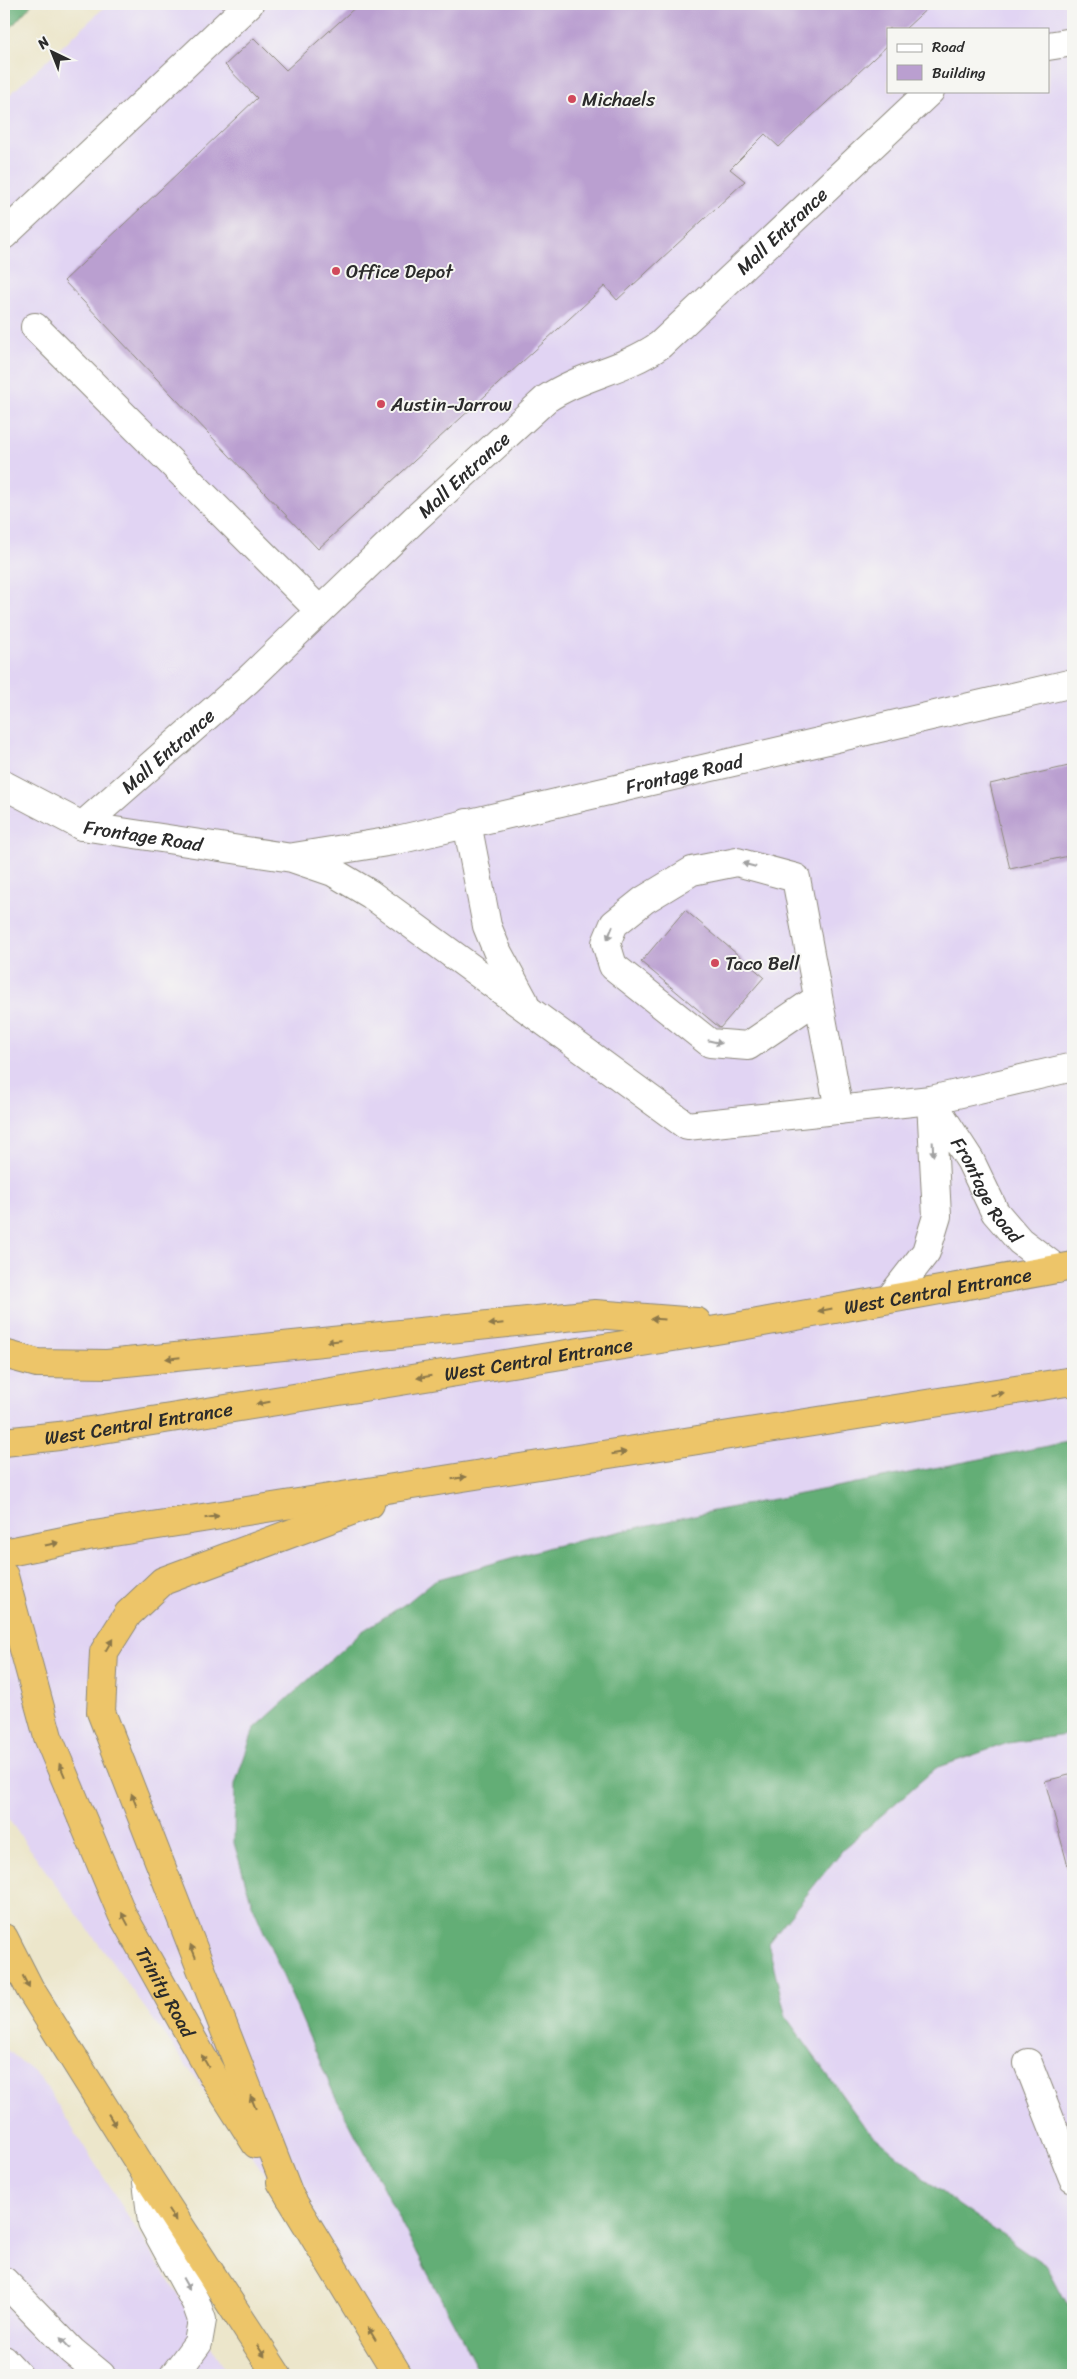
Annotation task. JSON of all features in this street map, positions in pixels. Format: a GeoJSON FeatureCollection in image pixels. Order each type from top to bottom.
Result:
{"type":"FeatureCollection","features":[{"type":"Feature","properties":{"kind":"highway","name":"West Central Entrance"},"geometry":{"type":"LineString","coordinates":[[4,1442],[59,1436],[741,1326],[1065,1268]]}},
{"type":"Feature","properties":{"kind":"highway"},"geometry":{"type":"LineString","coordinates":[[4,1354],[37,1363],[107,1364],[595,1314],[741,1326]]}},
{"type":"Feature","properties":{"kind":"highway"},"geometry":{"type":"LineString","coordinates":[[4,1553],[88,1536],[1073,1381]]}},
{"type":"Feature","properties":{"kind":"highway"},"geometry":{"type":"LineString","coordinates":[[290,2197],[101,1712],[104,1652],[128,1614],[163,1582],[427,1483]]}},
{"type":"Feature","properties":{"kind":"highway","name":"Trinity Road"},"geometry":{"type":"LineString","coordinates":[[4,1576],[48,1737],[122,1914],[213,2076],[290,2197],[398,2375]]}},
{"type":"Feature","properties":{"kind":"highway"},"geometry":{"type":"LineString","coordinates":[[4,1938],[30,1989],[146,2174],[277,2375]]}},
{"type":"Feature","properties":{"kind":"street"},"geometry":{"type":"LineString","coordinates":[[4,235],[249,4]]}},
{"type":"Feature","properties":{"kind":"street"},"geometry":{"type":"LineString","coordinates":[[1050,46],[1073,42]]}},
{"type":"Feature","properties":{"kind":"street","name":"Mall Entrance"},"geometry":{"type":"LineString","coordinates":[[82,826],[248,680],[318,610],[546,399],[558,392],[633,362],[660,345],[929,92]]}},
{"type":"Feature","properties":{"kind":"street"},"geometry":{"type":"LineString","coordinates":[[36,327],[318,610]]}},
{"type":"Feature","properties":{"kind":"street","name":"Frontage Road"},"geometry":{"type":"LineString","coordinates":[[292,858],[394,841],[1073,683]]}},
{"type":"Feature","properties":{"kind":"street","name":"Frontage Road"},"geometry":{"type":"LineString","coordinates":[[4,785],[82,826],[292,858],[333,872],[350,881],[530,1009],[687,1126],[931,1100],[1073,1067]]}},
{"type":"Feature","properties":{"kind":"street"},"geometry":{"type":"LineString","coordinates":[[467,823],[487,926],[509,976],[530,1009]]}},
{"type":"Feature","properties":{"kind":"street"},"geometry":{"type":"LineString","coordinates":[[817,999],[748,1046],[710,1043],[613,966],[606,943],[614,924],[644,900],[692,871],[737,862],[796,878],[839,1110]]}},
{"type":"Feature","properties":{"kind":"street","name":"Frontage Road"},"geometry":{"type":"LineString","coordinates":[[931,1100],[970,1160],[995,1212],[1020,1241],[1065,1268]]}},
{"type":"Feature","properties":{"kind":"street","name":"Frontage Road"},"geometry":{"type":"LineString","coordinates":[[891,1298],[926,1252],[937,1216],[931,1100]]}},
{"type":"Feature","properties":{"kind":"street"},"geometry":{"type":"LineString","coordinates":[[1028,2063],[1073,2178]]}},
{"type":"Feature","properties":{"kind":"street"},"geometry":{"type":"LineString","coordinates":[[146,2174],[152,2222],[196,2303],[202,2320],[198,2343],[174,2375]]}},
{"type":"Feature","properties":{"kind":"street"},"geometry":{"type":"LineString","coordinates":[[4,2281],[72,2351],[101,2375]]}},
{"type":"Feature","properties":{"kind":"street"},"geometry":{"type":"LineString","coordinates":[[4,2360],[18,2375]]}},
{"type":"Feature","properties":{"kind":"shaded area"},"geometry":{"type":"Polygon","coordinates":[[[108,4],[1073,4],[1073,2375],[410,2375],[4,1813],[4,100],[108,4]]]}},
{"type":"Feature","properties":{"kind":"shaded area"},"geometry":{"type":"Polygon","coordinates":[[[4,2047],[40,2077],[229,2375],[4,2375],[4,2047]]]}},
{"type":"Feature","properties":{"kind":"green space"},"geometry":{"type":"Polygon","coordinates":[[[4,4],[32,4],[4,35],[4,4]]]}},
{"type":"Feature","properties":{"kind":"green space"},"geometry":{"type":"Polygon","coordinates":[[[1073,1441],[1073,1734],[1008,1743],[936,1768],[845,1847],[768,1943],[786,2017],[867,2130],[951,2200],[1047,2266],[1073,2315],[1073,2375],[481,2375],[333,2092],[252,1904],[234,1843],[235,1784],[254,1729],[361,1632],[408,1602],[435,1580],[550,1547],[713,1511],[1073,1441]]]}},
{"type":"Feature","properties":{"kind":"building"},"geometry":{"type":"Polygon","coordinates":[[[359,4],[932,4],[906,28],[887,28],[887,46],[779,147],[765,134],[730,169],[745,181],[617,300],[605,286],[318,549],[64,281],[257,98],[225,65],[254,38],[286,70],[359,4]]]}},
{"type":"Feature","properties":{"kind":"building"},"geometry":{"type":"Polygon","coordinates":[[[1073,765],[1073,855],[1010,869],[990,784],[1073,765]]]}},
{"type":"Feature","properties":{"kind":"building"},"geometry":{"type":"Polygon","coordinates":[[[685,910],[764,977],[720,1028],[641,962],[685,910]]]}},
{"type":"Feature","properties":{"kind":"building"},"geometry":{"type":"Polygon","coordinates":[[[1073,1774],[1073,1885],[1045,1781],[1073,1774]]]}},
{"type":"Feature","properties":{"kind":"place","name":"Michaels"},"geometry":{"type":"Point","coordinates":[572,99]}},
{"type":"Feature","properties":{"kind":"place","name":"Office Depot"},"geometry":{"type":"Point","coordinates":[336,271]}},
{"type":"Feature","properties":{"kind":"place","name":"Austin-Jarrow"},"geometry":{"type":"Point","coordinates":[381,404]}},
{"type":"Feature","properties":{"kind":"place","name":"Taco Bell"},"geometry":{"type":"Point","coordinates":[715,963]}}]}
